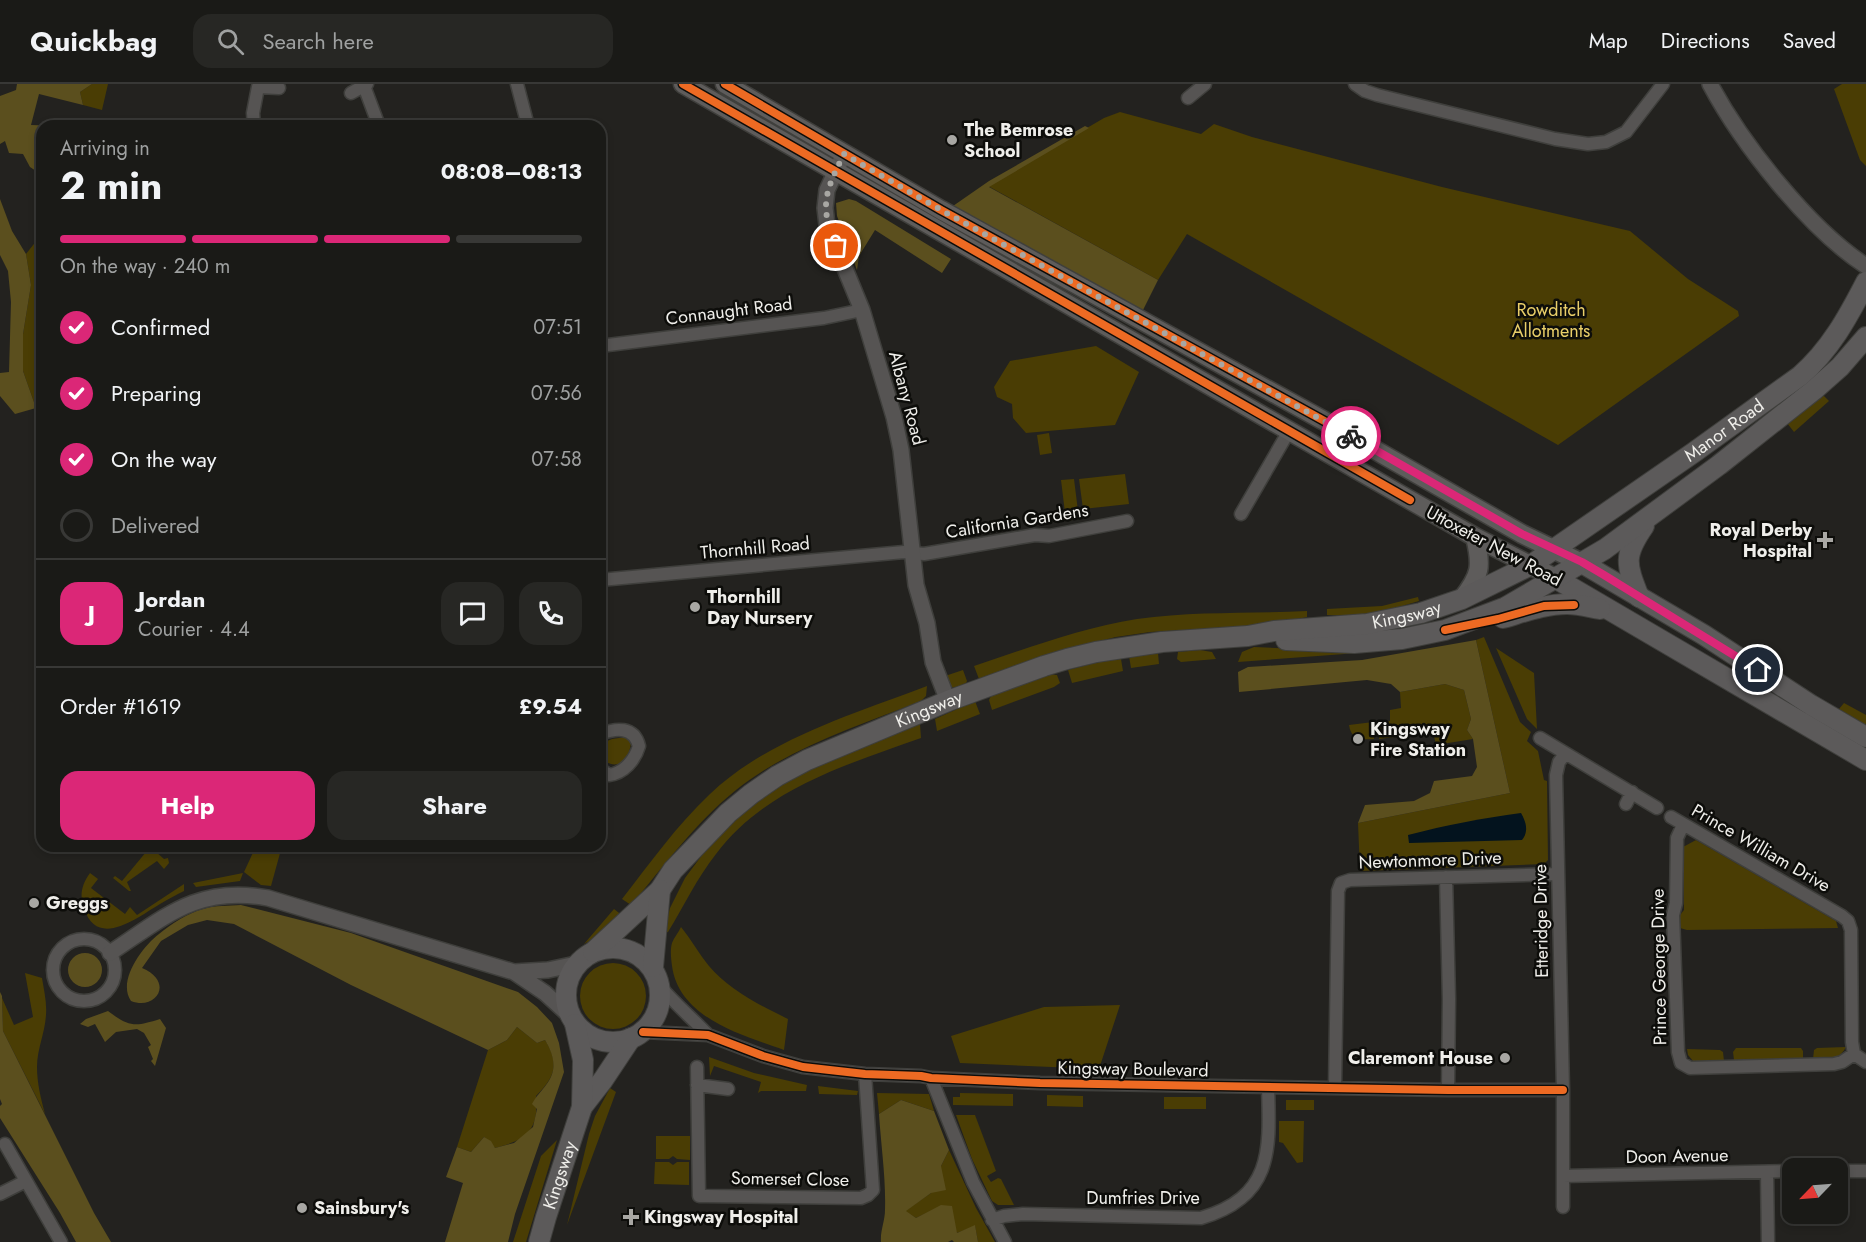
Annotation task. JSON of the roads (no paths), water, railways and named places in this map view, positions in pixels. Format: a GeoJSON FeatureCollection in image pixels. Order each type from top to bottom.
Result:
{"type":"FeatureCollection","features":[{"type":"Feature","properties":{"kind":"highway","name":"Manor Road"},"geometry":{"type":"LineString","coordinates":[[1553,549],[1800,376],[1814,364],[1832,342],[1866,282]]}},
{"type":"Feature","properties":{"kind":"highway","name":"Manor Road"},"geometry":{"type":"LineString","coordinates":[[1582,562],[1605,549],[1719,465],[1814,390],[1864,344]]}},
{"type":"Feature","properties":{"kind":"highway"},"geometry":{"type":"LineString","coordinates":[[1638,597],[1628,568],[1629,555],[1633,542],[1652,514]]}},
{"type":"Feature","properties":{"kind":"highway","name":"Kingsway"},"geometry":{"type":"LineString","coordinates":[[592,952],[660,890],[673,870],[711,829],[751,794],[807,759],[948,701],[1044,666],[1096,652],[1162,642],[1367,624],[1421,613],[1462,599],[1531,565],[1553,549]]}},
{"type":"Feature","properties":{"kind":"highway"},"geometry":{"type":"LineString","coordinates":[[1553,549],[1555,578]]}},
{"type":"Feature","properties":{"kind":"highway","name":"Kingsway"},"geometry":{"type":"LineString","coordinates":[[1248,636],[1272,640],[1354,644],[1402,639],[1444,630],[1506,608],[1582,562]]}},
{"type":"Feature","properties":{"kind":"highway","name":"Uttoxeter New Road"},"geometry":{"type":"LineString","coordinates":[[1582,562],[1704,635],[1811,705],[1866,737]]}},
{"type":"Feature","properties":{"kind":"highway","name":"Uttoxeter New Road"},"geometry":{"type":"LineString","coordinates":[[1555,578],[1866,760]]}},
{"type":"Feature","properties":{"kind":"highway"},"geometry":{"type":"LineString","coordinates":[[1444,630],[1498,619],[1544,606],[1567,604],[1612,611]]}},
{"type":"Feature","properties":{"kind":"highway","name":"Kingsway"},"geometry":{"type":"LineString","coordinates":[[656,976],[660,890]]}},
{"type":"Feature","properties":{"kind":"highway"},"geometry":{"type":"LineString","coordinates":[[620,949],[631,952],[656,976],[659,1006],[650,1024],[637,1035],[613,1042],[599,1040],[585,1034],[571,1019],[566,1003],[567,983],[576,964],[592,952],[620,949]]}},
{"type":"Feature","properties":{"kind":"highway","name":"Kingsway"},"geometry":{"type":"LineString","coordinates":[[539,1242],[582,1107],[583,1060],[571,1019]]}},
{"type":"Feature","properties":{"kind":"highway","name":"Kingsway"},"geometry":{"type":"LineString","coordinates":[[582,1107],[637,1035]]}},
{"type":"Feature","properties":{"kind":"main road","name":"Uttoxeter New Road"},"geometry":{"type":"LineString","coordinates":[[683,84],[1475,537],[1555,578]]}},
{"type":"Feature","properties":{"kind":"main road","name":"Uttoxeter New Road"},"geometry":{"type":"LineString","coordinates":[[725,84],[941,210],[1328,423],[1522,534],[1582,562]]}},
{"type":"Feature","properties":{"kind":"main road"},"geometry":{"type":"LineString","coordinates":[[1462,599],[1474,583],[1479,570],[1480,558],[1475,537]]}},
{"type":"Feature","properties":{"kind":"street"},"geometry":{"type":"LineString","coordinates":[[517,84],[526,120]]}},
{"type":"Feature","properties":{"kind":"street"},"geometry":{"type":"LineString","coordinates":[[1188,98],[1204,84]]}},
{"type":"Feature","properties":{"kind":"street"},"geometry":{"type":"LineString","coordinates":[[1355,84],[1377,95],[1555,140],[1588,144],[1606,142],[1626,132],[1663,84]]}},
{"type":"Feature","properties":{"kind":"street"},"geometry":{"type":"LineString","coordinates":[[1710,84],[1738,128],[1781,186],[1825,232],[1866,266]]}},
{"type":"Feature","properties":{"kind":"street"},"geometry":{"type":"LineString","coordinates":[[351,93],[366,85],[377,120]]}},
{"type":"Feature","properties":{"kind":"street"},"geometry":{"type":"LineString","coordinates":[[254,120],[258,86],[279,88]]}},
{"type":"Feature","properties":{"kind":"street","name":"Albany Road"},"geometry":{"type":"LineString","coordinates":[[844,154],[827,190],[825,208],[827,225],[862,310],[882,373],[901,450],[916,585],[927,623],[933,662],[948,701]]}},
{"type":"Feature","properties":{"kind":"street","name":"Connaught Road"},"geometry":{"type":"LineString","coordinates":[[606,345],[824,318],[862,310]]}},
{"type":"Feature","properties":{"kind":"street"},"geometry":{"type":"LineString","coordinates":[[1800,376],[1818,367],[1844,339],[1864,344]]}},
{"type":"Feature","properties":{"kind":"street"},"geometry":{"type":"LineString","coordinates":[[1241,514],[1289,431]]}},
{"type":"Feature","properties":{"kind":"street","name":"California Gardens"},"geometry":{"type":"LineString","coordinates":[[913,552],[924,554],[1035,535],[1049,536],[1127,521]]}},
{"type":"Feature","properties":{"kind":"street","name":"Thornhill Road"},"geometry":{"type":"LineString","coordinates":[[606,579],[913,552]]}},
{"type":"Feature","properties":{"kind":"street"},"geometry":{"type":"LineString","coordinates":[[606,732],[616,730],[629,731],[636,737],[639,746],[632,761],[620,771],[609,775],[606,773]]}},
{"type":"Feature","properties":{"kind":"street"},"geometry":{"type":"LineString","coordinates":[[1540,738],[1629,798],[1657,808]]}},
{"type":"Feature","properties":{"kind":"street","name":"Etteridge Drive"},"geometry":{"type":"LineString","coordinates":[[1563,1207],[1563,1090],[1556,775],[1559,762],[1564,754]]}},
{"type":"Feature","properties":{"kind":"street","name":"Prince William Drive"},"geometry":{"type":"LineString","coordinates":[[1671,817],[1848,921],[1851,930],[1854,1054]]}},
{"type":"Feature","properties":{"kind":"street","name":"Prince George Drive"},"geometry":{"type":"LineString","coordinates":[[1683,825],[1677,838],[1676,903],[1673,915],[1678,1052],[1682,1064],[1690,1068],[1825,1065],[1842,1062],[1854,1054]]}},
{"type":"Feature","properties":{"kind":"street","name":"Newtonmore Drive"},"geometry":{"type":"LineString","coordinates":[[1335,1088],[1338,891],[1341,883],[1350,880],[1558,874]]}},
{"type":"Feature","properties":{"kind":"street"},"geometry":{"type":"LineString","coordinates":[[1446,877],[1449,999],[1448,1090]]}},
{"type":"Feature","properties":{"kind":"street"},"geometry":{"type":"LineString","coordinates":[[110,953],[185,905],[214,896],[239,894],[268,898],[514,972],[545,993],[571,1019]]}},
{"type":"Feature","properties":{"kind":"street"},"geometry":{"type":"LineString","coordinates":[[87,939],[100,943],[110,953],[114,961],[113,979],[109,987],[98,997],[91,1000],[76,1000],[58,987],[53,967],[57,955],[64,946],[74,940],[87,939]]}},
{"type":"Feature","properties":{"kind":"street"},"geometry":{"type":"LineString","coordinates":[[514,972],[548,970],[576,964]]}},
{"type":"Feature","properties":{"kind":"street"},"geometry":{"type":"LineString","coordinates":[[656,976],[670,999],[708,1035]]}},
{"type":"Feature","properties":{"kind":"street"},"geometry":{"type":"LineString","coordinates":[[637,1035],[708,1035]]}},
{"type":"Feature","properties":{"kind":"street","name":"Kingsway Boulevard"},"geometry":{"type":"LineString","coordinates":[[708,1035],[763,1056],[803,1066],[865,1074],[1040,1083],[1563,1090]]}},
{"type":"Feature","properties":{"kind":"street"},"geometry":{"type":"LineString","coordinates":[[1854,1054],[1866,1062]]}},
{"type":"Feature","properties":{"kind":"street","name":"Somerset Close"},"geometry":{"type":"LineString","coordinates":[[697,1068],[699,1196],[861,1198],[868,1195],[873,1190],[865,1074]]}},
{"type":"Feature","properties":{"kind":"street"},"geometry":{"type":"LineString","coordinates":[[931,1078],[973,1182],[1005,1242]]}},
{"type":"Feature","properties":{"kind":"street"},"geometry":{"type":"LineString","coordinates":[[697,1085],[728,1089]]}},
{"type":"Feature","properties":{"kind":"street","name":"Dumfries Drive"},"geometry":{"type":"LineString","coordinates":[[992,1220],[1023,1214],[1202,1218],[1228,1208],[1252,1188],[1266,1160],[1268,1087]]}},
{"type":"Feature","properties":{"kind":"street"},"geometry":{"type":"LineString","coordinates":[[5,1144],[61,1242]]}},
{"type":"Feature","properties":{"kind":"street"},"geometry":{"type":"LineString","coordinates":[[1848,1171],[1866,1171]]}},
{"type":"Feature","properties":{"kind":"street"},"geometry":{"type":"LineString","coordinates":[[1767,1172],[1768,1242]]}},
{"type":"Feature","properties":{"kind":"street","name":"Doon Avenue"},"geometry":{"type":"LineString","coordinates":[[1563,1176],[1782,1172]]}},
{"type":"Feature","properties":{"kind":"street"},"geometry":{"type":"LineString","coordinates":[[0,1194],[26,1181]]}},
{"type":"Feature","properties":{"kind":"water"},"geometry":{"type":"Polygon","coordinates":[[[1521,813],[1526,826],[1526,833],[1522,840],[1409,843],[1408,835],[1464,822],[1521,813]]]}},
{"type":"Feature","properties":{"kind":"place","name":"The Bemrose School"},"geometry":{"type":"Point","coordinates":[952,140]}},
{"type":"Feature","properties":{"kind":"place","name":"Royal Derby Hospital"},"geometry":{"type":"Point","coordinates":[1825,540]}},
{"type":"Feature","properties":{"kind":"place","name":"Thornhill Day Nursery"},"geometry":{"type":"Point","coordinates":[695,607]}},
{"type":"Feature","properties":{"kind":"place","name":"Kingsway Fire Station"},"geometry":{"type":"Point","coordinates":[1358,739]}},
{"type":"Feature","properties":{"kind":"place","name":"Greggs"},"geometry":{"type":"Point","coordinates":[34,903]}},
{"type":"Feature","properties":{"kind":"place","name":"Claremont House"},"geometry":{"type":"Point","coordinates":[1505,1058]}},
{"type":"Feature","properties":{"kind":"place","name":"Sainsbury's"},"geometry":{"type":"Point","coordinates":[302,1208]}},
{"type":"Feature","properties":{"kind":"place","name":"Kingsway Hospital"},"geometry":{"type":"Point","coordinates":[631,1217]}},
{"type":"Feature","properties":{"kind":"park label","name":"Rowditch Allotments"},"geometry":{"type":"Point","coordinates":[1551,320]}}]}
